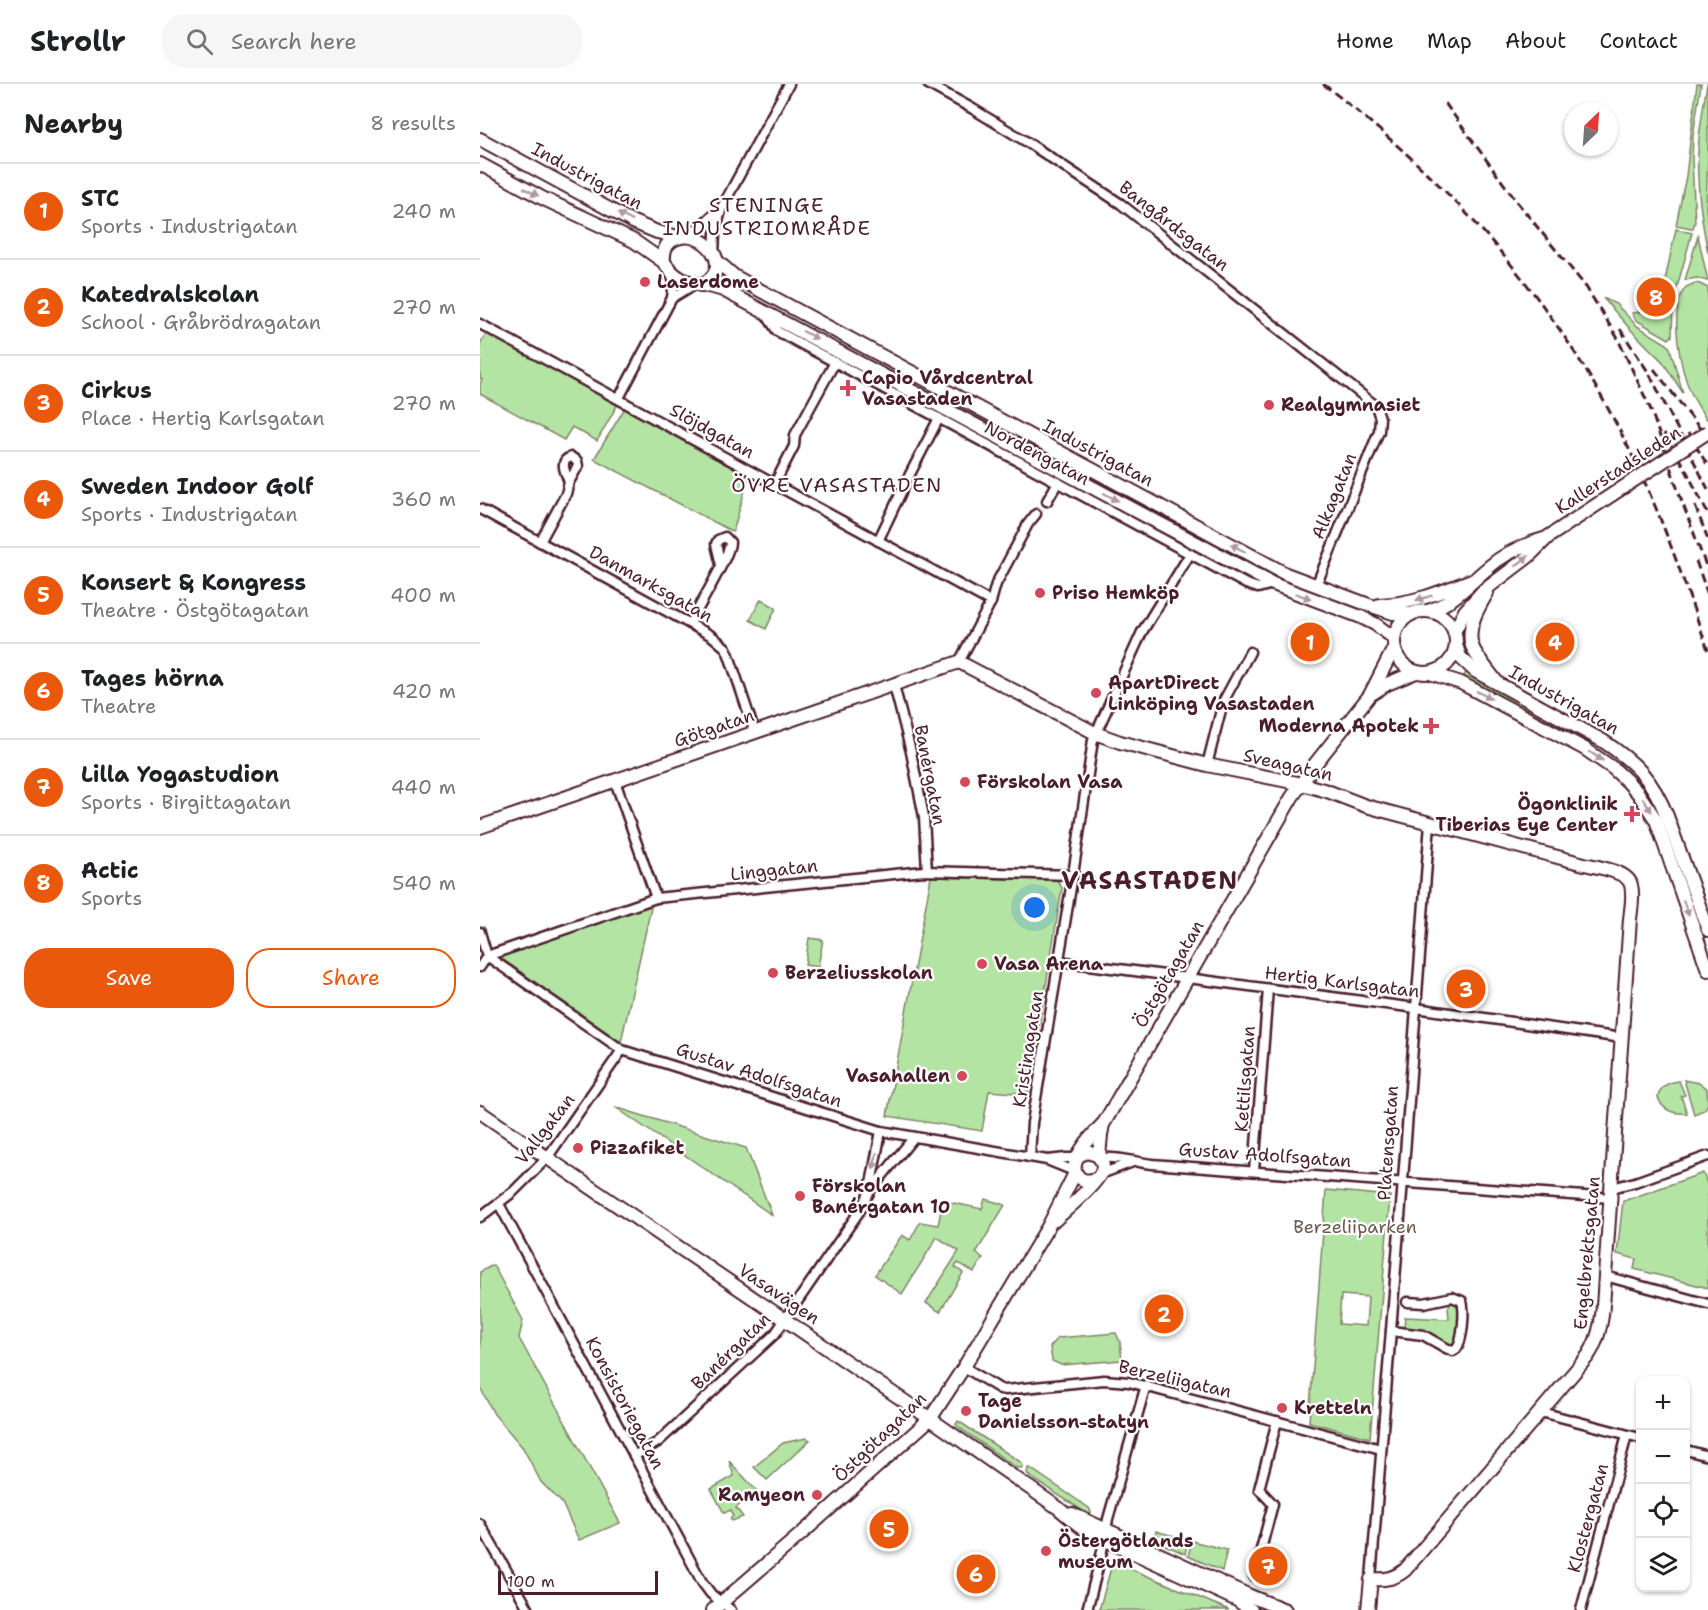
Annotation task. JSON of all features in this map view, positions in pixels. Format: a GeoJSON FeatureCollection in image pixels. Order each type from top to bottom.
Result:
{"type":"FeatureCollection","features":[{"type":"Feature","properties":{"kind":"main road","name":"Industrigatan"},"geometry":{"type":"LineString","coordinates":[[480,139],[633,222],[657,232],[681,236]]}},
{"type":"Feature","properties":{"kind":"main road","name":"Industrigatan"},"geometry":{"type":"LineString","coordinates":[[480,164],[544,199],[634,241],[667,266]]}},
{"type":"Feature","properties":{"kind":"main road"},"geometry":{"type":"LineString","coordinates":[[681,236],[702,241],[716,258],[717,270],[712,278],[708,282],[698,284],[683,281],[667,266],[663,255],[671,240],[681,236]]}},
{"type":"Feature","properties":{"kind":"main road","name":"Industrigatan"},"geometry":{"type":"LineString","coordinates":[[716,258],[734,276],[752,286],[1286,574],[1393,613],[1411,614]]}},
{"type":"Feature","properties":{"kind":"main road","name":"Industrigatan"},"geometry":{"type":"LineString","coordinates":[[698,284],[723,290],[765,311],[1273,584],[1360,616],[1375,624],[1394,643]]}},
{"type":"Feature","properties":{"kind":"main road","name":"Kallerstadsleden"},"geometry":{"type":"LineString","coordinates":[[1455,639],[1460,619],[1471,603],[1494,582],[1528,557],[1548,537],[1708,432]]}},
{"type":"Feature","properties":{"kind":"main road","name":"Kallerstadsleden"},"geometry":{"type":"LineString","coordinates":[[1428,611],[1450,601],[1491,565],[1513,550],[1548,537]]}},
{"type":"Feature","properties":{"kind":"main road"},"geometry":{"type":"LineString","coordinates":[[1369,605],[1417,600],[1476,578]]}},
{"type":"Feature","properties":{"kind":"main road"},"geometry":{"type":"LineString","coordinates":[[1494,582],[1479,606],[1471,635],[1472,645],[1497,682]]}},
{"type":"Feature","properties":{"kind":"main road"},"geometry":{"type":"LineString","coordinates":[[1428,611],[1442,616],[1451,626],[1455,639],[1454,653],[1445,666],[1430,673],[1416,672],[1404,665],[1396,655],[1394,643],[1398,626],[1406,617],[1428,611]]}},
{"type":"Feature","properties":{"kind":"main road","name":"Industrigatan"},"geometry":{"type":"LineString","coordinates":[[1455,639],[1460,657],[1467,665],[1613,748],[1639,769],[1655,790],[1708,930]]}},
{"type":"Feature","properties":{"kind":"main road","name":"Östgötagatan"},"geometry":{"type":"LineString","coordinates":[[722,1607],[930,1419],[1049,1225],[1092,1136],[1104,1123],[1272,831],[1315,764],[1370,695],[1394,643]]}},
{"type":"Feature","properties":{"kind":"main road","name":"Sveagatan"},"geometry":{"type":"LineString","coordinates":[[959,662],[1095,733],[1120,742],[1207,765],[1302,784],[1366,806],[1620,874]]}},
{"type":"Feature","properties":{"kind":"main road","name":"Götgatan"},"geometry":{"type":"LineString","coordinates":[[480,827],[959,662]]}},
{"type":"Feature","properties":{"kind":"main road","name":"Östgötagatan"},"geometry":{"type":"LineString","coordinates":[[1370,695],[1387,684],[1416,672]]}},
{"type":"Feature","properties":{"kind":"main road","name":"Industrigatan"},"geometry":{"type":"LineString","coordinates":[[1430,673],[1461,683],[1585,749],[1614,769],[1638,793],[1651,811],[1661,833],[1680,895],[1708,970]]}},
{"type":"Feature","properties":{"kind":"main road","name":"Engelbrektsgatan"},"geometry":{"type":"LineString","coordinates":[[1371,1580],[1387,1580],[1405,1570],[1541,1412],[1588,1356],[1596,1343],[1601,1323],[1605,1276],[1632,888],[1629,880],[1620,874]]}},
{"type":"Feature","properties":{"kind":"main road","name":"Vasavägen"},"geometry":{"type":"LineString","coordinates":[[480,1112],[1057,1507],[1105,1536],[1238,1600],[1251,1610]]}},
{"type":"Feature","properties":{"kind":"main road","name":"Östgötagatan"},"geometry":{"type":"LineString","coordinates":[[1100,1158],[1104,1123]]}},
{"type":"Feature","properties":{"kind":"main road"},"geometry":{"type":"LineString","coordinates":[[1090,1152],[1100,1158],[1103,1166],[1098,1176],[1084,1180],[1077,1164],[1090,1152]]}},
{"type":"Feature","properties":{"kind":"main road","name":"Östgötagatan"},"geometry":{"type":"LineString","coordinates":[[1049,1225],[1083,1195],[1098,1176]]}},
{"type":"Feature","properties":{"kind":"main road","name":"Vasavägen"},"geometry":{"type":"LineString","coordinates":[[1105,1536],[1285,1610]]}},
{"type":"Feature","properties":{"kind":"main road","name":"Platensgatan"},"geometry":{"type":"LineString","coordinates":[[1368,1610],[1371,1580]]}},
{"type":"Feature","properties":{"kind":"street"},"geometry":{"type":"LineString","coordinates":[[716,258],[715,233],[722,207],[789,84]]}},
{"type":"Feature","properties":{"kind":"street","name":"Bangårdsgatan"},"geometry":{"type":"LineString","coordinates":[[928,84],[1018,137],[1121,204],[1376,406],[1380,418]]}},
{"type":"Feature","properties":{"kind":"street"},"geometry":{"type":"LineString","coordinates":[[681,236],[706,222],[722,207]]}},
{"type":"Feature","properties":{"kind":"street"},"geometry":{"type":"LineString","coordinates":[[619,398],[672,297],[674,281],[667,266]]}},
{"type":"Feature","properties":{"kind":"street"},"geometry":{"type":"LineString","coordinates":[[672,297],[698,284]]}},
{"type":"Feature","properties":{"kind":"street","name":"Nordengatan"},"geometry":{"type":"LineString","coordinates":[[765,311],[777,331],[1252,587],[1263,588],[1273,584]]}},
{"type":"Feature","properties":{"kind":"street","name":"Slöjdgatan"},"geometry":{"type":"LineString","coordinates":[[480,324],[991,602]]}},
{"type":"Feature","properties":{"kind":"street"},"geometry":{"type":"LineString","coordinates":[[774,484],[794,446],[795,435],[835,362]]}},
{"type":"Feature","properties":{"kind":"street"},"geometry":{"type":"LineString","coordinates":[[878,541],[939,418]]}},
{"type":"Feature","properties":{"kind":"street","name":"Alkagatan"},"geometry":{"type":"LineString","coordinates":[[1316,586],[1379,430],[1380,418]]}},
{"type":"Feature","properties":{"kind":"street"},"geometry":{"type":"LineString","coordinates":[[540,542],[566,494],[569,482]]}},
{"type":"Feature","properties":{"kind":"street"},"geometry":{"type":"LineString","coordinates":[[1047,501],[1058,482]]}},
{"type":"Feature","properties":{"kind":"street","name":"Danmarksgatan"},"geometry":{"type":"LineString","coordinates":[[480,509],[712,636],[726,648],[755,733]]}},
{"type":"Feature","properties":{"kind":"street"},"geometry":{"type":"LineString","coordinates":[[959,662],[991,602],[996,585],[1028,524],[1036,514]]}},
{"type":"Feature","properties":{"kind":"street","name":"Kristinagatan"},"geometry":{"type":"LineString","coordinates":[[1030,1157],[1032,1123],[1093,740],[1142,632],[1191,554]]}},
{"type":"Feature","properties":{"kind":"street"},"geometry":{"type":"LineString","coordinates":[[690,624],[721,565]]}},
{"type":"Feature","properties":{"kind":"street"},"geometry":{"type":"LineString","coordinates":[[1207,765],[1223,702],[1250,652]]}},
{"type":"Feature","properties":{"kind":"street","name":"Banérgatan"},"geometry":{"type":"LineString","coordinates":[[894,685],[924,817],[927,871]]}},
{"type":"Feature","properties":{"kind":"street"},"geometry":{"type":"LineString","coordinates":[[615,781],[656,898]]}},
{"type":"Feature","properties":{"kind":"street","name":"Platensgatan"},"geometry":{"type":"LineString","coordinates":[[1371,1580],[1430,823]]}},
{"type":"Feature","properties":{"kind":"street","name":"Linggatan"},"geometry":{"type":"LineString","coordinates":[[487,956],[656,898],[927,871],[1073,875]]}},
{"type":"Feature","properties":{"kind":"street"},"geometry":{"type":"LineString","coordinates":[[480,932],[487,956],[480,967]]}},
{"type":"Feature","properties":{"kind":"street","name":"Gustav Adolfsgatan"},"geometry":{"type":"LineString","coordinates":[[487,956],[622,1050],[881,1131],[1077,1164]]}},
{"type":"Feature","properties":{"kind":"street","name":"Hertig Karlsgatan"},"geometry":{"type":"LineString","coordinates":[[1058,961],[1416,1008],[1622,1038]]}},
{"type":"Feature","properties":{"kind":"street","name":"Kettilsgatan"},"geometry":{"type":"LineString","coordinates":[[1254,1171],[1268,989]]}},
{"type":"Feature","properties":{"kind":"street","name":"Vallgatan"},"geometry":{"type":"LineString","coordinates":[[480,1217],[499,1204],[547,1158],[622,1050]]}},
{"type":"Feature","properties":{"kind":"street","name":"Banérgatan"},"geometry":{"type":"LineString","coordinates":[[870,1191],[881,1131]]}},
{"type":"Feature","properties":{"kind":"street","name":"Banérgatan"},"geometry":{"type":"LineString","coordinates":[[634,1456],[658,1442],[775,1334],[859,1212],[870,1191],[914,1137]]}},
{"type":"Feature","properties":{"kind":"street"},"geometry":{"type":"LineString","coordinates":[[1611,1193],[1708,1156]]}},
{"type":"Feature","properties":{"kind":"street","name":"Gustav Adolfsgatan"},"geometry":{"type":"LineString","coordinates":[[1100,1158],[1403,1182],[1611,1193]]}},
{"type":"Feature","properties":{"kind":"street","name":"Gustav Adolfsgatan"},"geometry":{"type":"LineString","coordinates":[[1098,1176],[1132,1162]]}},
{"type":"Feature","properties":{"kind":"street","name":"Konsistoriegatan"},"geometry":{"type":"LineString","coordinates":[[499,1204],[702,1582],[722,1607]]}},
{"type":"Feature","properties":{"kind":"street"},"geometry":{"type":"LineString","coordinates":[[1605,1276],[1708,1304]]}},
{"type":"Feature","properties":{"kind":"street"},"geometry":{"type":"LineString","coordinates":[[1391,1331],[1423,1335],[1453,1351],[1459,1347],[1463,1306],[1459,1299],[1452,1297],[1424,1303],[1407,1302]]}},
{"type":"Feature","properties":{"kind":"street","name":"Berzeliigatan"},"geometry":{"type":"LineString","coordinates":[[964,1367],[1005,1390],[1117,1380],[1146,1385],[1381,1449]]}},
{"type":"Feature","properties":{"kind":"street"},"geometry":{"type":"LineString","coordinates":[[1087,1610],[1146,1385]]}},
{"type":"Feature","properties":{"kind":"street"},"geometry":{"type":"LineString","coordinates":[[1541,1412],[1636,1437]]}},
{"type":"Feature","properties":{"kind":"street"},"geometry":{"type":"LineString","coordinates":[[1254,1576],[1273,1504],[1259,1489],[1277,1421]]}},
{"type":"Feature","properties":{"kind":"street","name":"Klostergatan"},"geometry":{"type":"LineString","coordinates":[[1581,1610],[1627,1435]]}},
{"type":"Feature","properties":{"kind":"street"},"geometry":{"type":"LineString","coordinates":[[1690,1451],[1708,1456]]}},
{"type":"Feature","properties":{"kind":"street"},"geometry":{"type":"LineString","coordinates":[[480,1524],[529,1610]]}},
{"type":"Feature","properties":{"kind":"green space"},"geometry":{"type":"Polygon","coordinates":[[[1697,84],[1701,84],[1693,136],[1695,222],[1691,228],[1676,225],[1686,176],[1697,84]]]}},
{"type":"Feature","properties":{"kind":"green space"},"geometry":{"type":"Polygon","coordinates":[[[1707,84],[1708,253],[1700,206],[1698,166],[1700,131],[1707,84]]]}},
{"type":"Feature","properties":{"kind":"green space"},"geometry":{"type":"Polygon","coordinates":[[[1676,229],[1692,233],[1673,302],[1672,336],[1669,339],[1636,320],[1632,313],[1654,310],[1654,305],[1660,304],[1676,229]]]}},
{"type":"Feature","properties":{"kind":"green space"},"geometry":{"type":"Polygon","coordinates":[[[1698,236],[1708,281],[1697,278],[1685,280],[1698,236]]]}},
{"type":"Feature","properties":{"kind":"green space"},"geometry":{"type":"Polygon","coordinates":[[[1695,283],[1708,288],[1708,418],[1706,419],[1683,371],[1678,340],[1678,310],[1681,297],[1686,287],[1695,283]]]}},
{"type":"Feature","properties":{"kind":"green space"},"geometry":{"type":"Polygon","coordinates":[[[1603,298],[1616,304],[1637,326],[1667,344],[1683,393],[1663,362],[1603,298]]]}},
{"type":"Feature","properties":{"kind":"green space"},"geometry":{"type":"Polygon","coordinates":[[[488,331],[619,402],[597,441],[572,427],[564,440],[480,394],[482,380],[480,378],[480,344],[488,331]]]}},
{"type":"Feature","properties":{"kind":"green space"},"geometry":{"type":"Polygon","coordinates":[[[626,406],[749,476],[733,532],[594,459],[626,406]]]}},
{"type":"Feature","properties":{"kind":"green space"},"geometry":{"type":"Polygon","coordinates":[[[761,599],[776,608],[766,629],[750,620],[761,599]]]}},
{"type":"Feature","properties":{"kind":"green space"},"geometry":{"type":"Polygon","coordinates":[[[1466,672],[1574,731],[1572,734],[1462,680],[1466,672]]]}},
{"type":"Feature","properties":{"kind":"green space","name":"Vasa Arena"},"geometry":{"type":"Polygon","coordinates":[[[931,877],[1057,880],[1062,888],[1028,1094],[989,1091],[982,1131],[887,1116],[931,877]]]}},
{"type":"Feature","properties":{"kind":"green space"},"geometry":{"type":"Polygon","coordinates":[[[652,903],[621,1042],[498,956],[580,930],[652,903]]]}},
{"type":"Feature","properties":{"kind":"green space"},"geometry":{"type":"Polygon","coordinates":[[[809,938],[823,940],[818,967],[805,965],[809,938]]]}},
{"type":"Feature","properties":{"kind":"green space"},"geometry":{"type":"Polygon","coordinates":[[[1684,1080],[1699,1083],[1707,1089],[1708,1104],[1704,1110],[1694,1114],[1684,1080]]]}},
{"type":"Feature","properties":{"kind":"green space"},"geometry":{"type":"Polygon","coordinates":[[[1679,1081],[1685,1095],[1681,1096],[1687,1113],[1669,1111],[1662,1106],[1658,1097],[1666,1085],[1679,1081]]]}},
{"type":"Feature","properties":{"kind":"green space"},"geometry":{"type":"Polygon","coordinates":[[[615,1107],[746,1148],[772,1215],[615,1107]]]}},
{"type":"Feature","properties":{"kind":"green space"},"geometry":{"type":"Polygon","coordinates":[[[1703,1173],[1708,1186],[1708,1288],[1634,1269],[1636,1259],[1617,1254],[1623,1201],[1703,1173]]]}},
{"type":"Feature","properties":{"kind":"green space","name":"Berzeliiparken"},"geometry":{"type":"Polygon","coordinates":[[[1326,1190],[1390,1196],[1370,1438],[1309,1422],[1326,1190]],[[1341,1295],[1339,1324],[1366,1326],[1368,1297],[1341,1295]]]}},
{"type":"Feature","properties":{"kind":"green space"},"geometry":{"type":"Polygon","coordinates":[[[985,1199],[1005,1205],[976,1253],[983,1258],[974,1272],[958,1263],[955,1267],[963,1273],[940,1312],[926,1303],[959,1251],[937,1237],[902,1294],[875,1275],[902,1235],[910,1240],[920,1222],[938,1225],[943,1201],[982,1209],[985,1199]]]}},
{"type":"Feature","properties":{"kind":"green space"},"geometry":{"type":"Polygon","coordinates":[[[493,1265],[523,1320],[519,1338],[620,1523],[579,1540],[562,1503],[541,1482],[523,1448],[494,1414],[480,1387],[480,1272],[493,1265]]]}},
{"type":"Feature","properties":{"kind":"green space"},"geometry":{"type":"Polygon","coordinates":[[[1451,1303],[1457,1304],[1459,1309],[1455,1343],[1448,1344],[1424,1330],[1404,1328],[1405,1317],[1449,1319],[1448,1308],[1451,1303]]]}},
{"type":"Feature","properties":{"kind":"green space"},"geometry":{"type":"Polygon","coordinates":[[[1116,1333],[1120,1342],[1122,1360],[1061,1365],[1052,1361],[1050,1347],[1058,1338],[1116,1333]]]}},
{"type":"Feature","properties":{"kind":"green space"},"geometry":{"type":"Polygon","coordinates":[[[958,1421],[1022,1463],[1023,1466],[1017,1468],[957,1426],[958,1421]]]}},
{"type":"Feature","properties":{"kind":"green space"},"geometry":{"type":"Polygon","coordinates":[[[806,1438],[810,1440],[767,1480],[754,1467],[783,1443],[806,1438]]]}},
{"type":"Feature","properties":{"kind":"green space"},"geometry":{"type":"Polygon","coordinates":[[[729,1461],[756,1490],[736,1508],[743,1517],[732,1521],[730,1519],[733,1516],[731,1510],[724,1513],[711,1489],[734,1476],[729,1461]]]}},
{"type":"Feature","properties":{"kind":"green space"},"geometry":{"type":"Polygon","coordinates":[[[1028,1468],[1089,1508],[1090,1514],[1029,1476],[1028,1468]]]}},
{"type":"Feature","properties":{"kind":"green space"},"geometry":{"type":"Polygon","coordinates":[[[1156,1531],[1188,1540],[1185,1554],[1154,1540],[1156,1531]]]}},
{"type":"Feature","properties":{"kind":"green space"},"geometry":{"type":"Polygon","coordinates":[[[1192,1541],[1227,1550],[1222,1571],[1188,1556],[1192,1541]]]}},
{"type":"Feature","properties":{"kind":"green space"},"geometry":{"type":"Polygon","coordinates":[[[1118,1564],[1229,1610],[1099,1610],[1111,1568],[1118,1564]]]}},
{"type":"Feature","properties":{"kind":"tunnel"},"geometry":{"type":"LineString","coordinates":[[1036,514],[1047,501]]}},
{"type":"Feature","properties":{"kind":"railway"},"geometry":{"type":"LineString","coordinates":[[1323,84],[1415,162],[1457,204],[1534,293],[1568,342],[1599,393],[1640,472],[1671,547],[1708,650]]}},
{"type":"Feature","properties":{"kind":"railway"},"geometry":{"type":"LineString","coordinates":[[1445,103],[1517,202],[1586,287],[1617,337],[1651,410],[1708,571]]}},
{"type":"Feature","properties":{"kind":"railway"},"geometry":{"type":"LineString","coordinates":[[1620,329],[1649,373],[1708,489]]}},
{"type":"Feature","properties":{"kind":"railway"},"geometry":{"type":"LineString","coordinates":[[1654,369],[1708,439]]}},
{"type":"Feature","properties":{"kind":"railway"},"geometry":{"type":"LineString","coordinates":[[1688,433],[1708,466]]}},
{"type":"Feature","properties":{"kind":"railway"},"geometry":{"type":"LineString","coordinates":[[1664,434],[1687,472],[1708,514]]}},
{"type":"Feature","properties":{"kind":"railway"},"geometry":{"type":"LineString","coordinates":[[1695,506],[1708,539]]}},
{"type":"Feature","properties":{"kind":"railway"},"geometry":{"type":"LineString","coordinates":[[1696,561],[1708,595]]}},
{"type":"Feature","properties":{"kind":"place","name":"Laserdome"},"geometry":{"type":"Point","coordinates":[645,282]}},
{"type":"Feature","properties":{"kind":"place","name":"Actic"},"geometry":{"type":"Point","coordinates":[1656,297]}},
{"type":"Feature","properties":{"kind":"place","name":"Capio Vårdcentral Vasastaden"},"geometry":{"type":"Point","coordinates":[848,388]}},
{"type":"Feature","properties":{"kind":"place","name":"Realgymnasiet"},"geometry":{"type":"Point","coordinates":[1269,405]}},
{"type":"Feature","properties":{"kind":"place","name":"Priso Hemköp"},"geometry":{"type":"Point","coordinates":[1040,593]}},
{"type":"Feature","properties":{"kind":"place","name":"STC"},"geometry":{"type":"Point","coordinates":[1310,642]}},
{"type":"Feature","properties":{"kind":"place","name":"Sweden Indoor Golf"},"geometry":{"type":"Point","coordinates":[1555,642]}},
{"type":"Feature","properties":{"kind":"place","name":"ApartDirect Linköping Vasastaden"},"geometry":{"type":"Point","coordinates":[1096,693]}},
{"type":"Feature","properties":{"kind":"place","name":"Moderna Apotek"},"geometry":{"type":"Point","coordinates":[1431,726]}},
{"type":"Feature","properties":{"kind":"place","name":"Förskolan Vasa"},"geometry":{"type":"Point","coordinates":[965,782]}},
{"type":"Feature","properties":{"kind":"place","name":"Ögonklinik Tiberias Eye Center"},"geometry":{"type":"Point","coordinates":[1632,814]}},
{"type":"Feature","properties":{"kind":"place","name":"Vasa Arena"},"geometry":{"type":"Point","coordinates":[982,964]}},
{"type":"Feature","properties":{"kind":"place","name":"Berzeliusskolan"},"geometry":{"type":"Point","coordinates":[773,973]}},
{"type":"Feature","properties":{"kind":"place","name":"Cirkus"},"geometry":{"type":"Point","coordinates":[1466,989]}},
{"type":"Feature","properties":{"kind":"place","name":"Vasahallen"},"geometry":{"type":"Point","coordinates":[962,1076]}},
{"type":"Feature","properties":{"kind":"place","name":"Pizzafiket"},"geometry":{"type":"Point","coordinates":[578,1148]}},
{"type":"Feature","properties":{"kind":"place","name":"Förskolan Banérgatan 10"},"geometry":{"type":"Point","coordinates":[800,1196]}},
{"type":"Feature","properties":{"kind":"place","name":"Katedralskolan"},"geometry":{"type":"Point","coordinates":[1164,1314]}},
{"type":"Feature","properties":{"kind":"place","name":"Kretteln"},"geometry":{"type":"Point","coordinates":[1282,1408]}},
{"type":"Feature","properties":{"kind":"place","name":"Tage Danielsson-statyn"},"geometry":{"type":"Point","coordinates":[966,1411]}},
{"type":"Feature","properties":{"kind":"place","name":"Ramyeon"},"geometry":{"type":"Point","coordinates":[817,1495]}},
{"type":"Feature","properties":{"kind":"place","name":"Konsert & Kongress"},"geometry":{"type":"Point","coordinates":[889,1529]}},
{"type":"Feature","properties":{"kind":"place","name":"Östergötlands museum"},"geometry":{"type":"Point","coordinates":[1046,1551]}},
{"type":"Feature","properties":{"kind":"place","name":"Lilla Yogastudion"},"geometry":{"type":"Point","coordinates":[1268,1566]}},
{"type":"Feature","properties":{"kind":"place","name":"Tages hörna"},"geometry":{"type":"Point","coordinates":[976,1574]}},
{"type":"Feature","properties":{"kind":"district","name":"STENINGE INDUSTRIOMRÅDE"},"geometry":{"type":"Point","coordinates":[767,216]}},
{"type":"Feature","properties":{"kind":"district","name":"ÖVRE VASASTADEN"},"geometry":{"type":"Point","coordinates":[837,485]}},
{"type":"Feature","properties":{"kind":"district","name":"VASASTADEN"},"geometry":{"type":"Point","coordinates":[1150,881]}}]}
